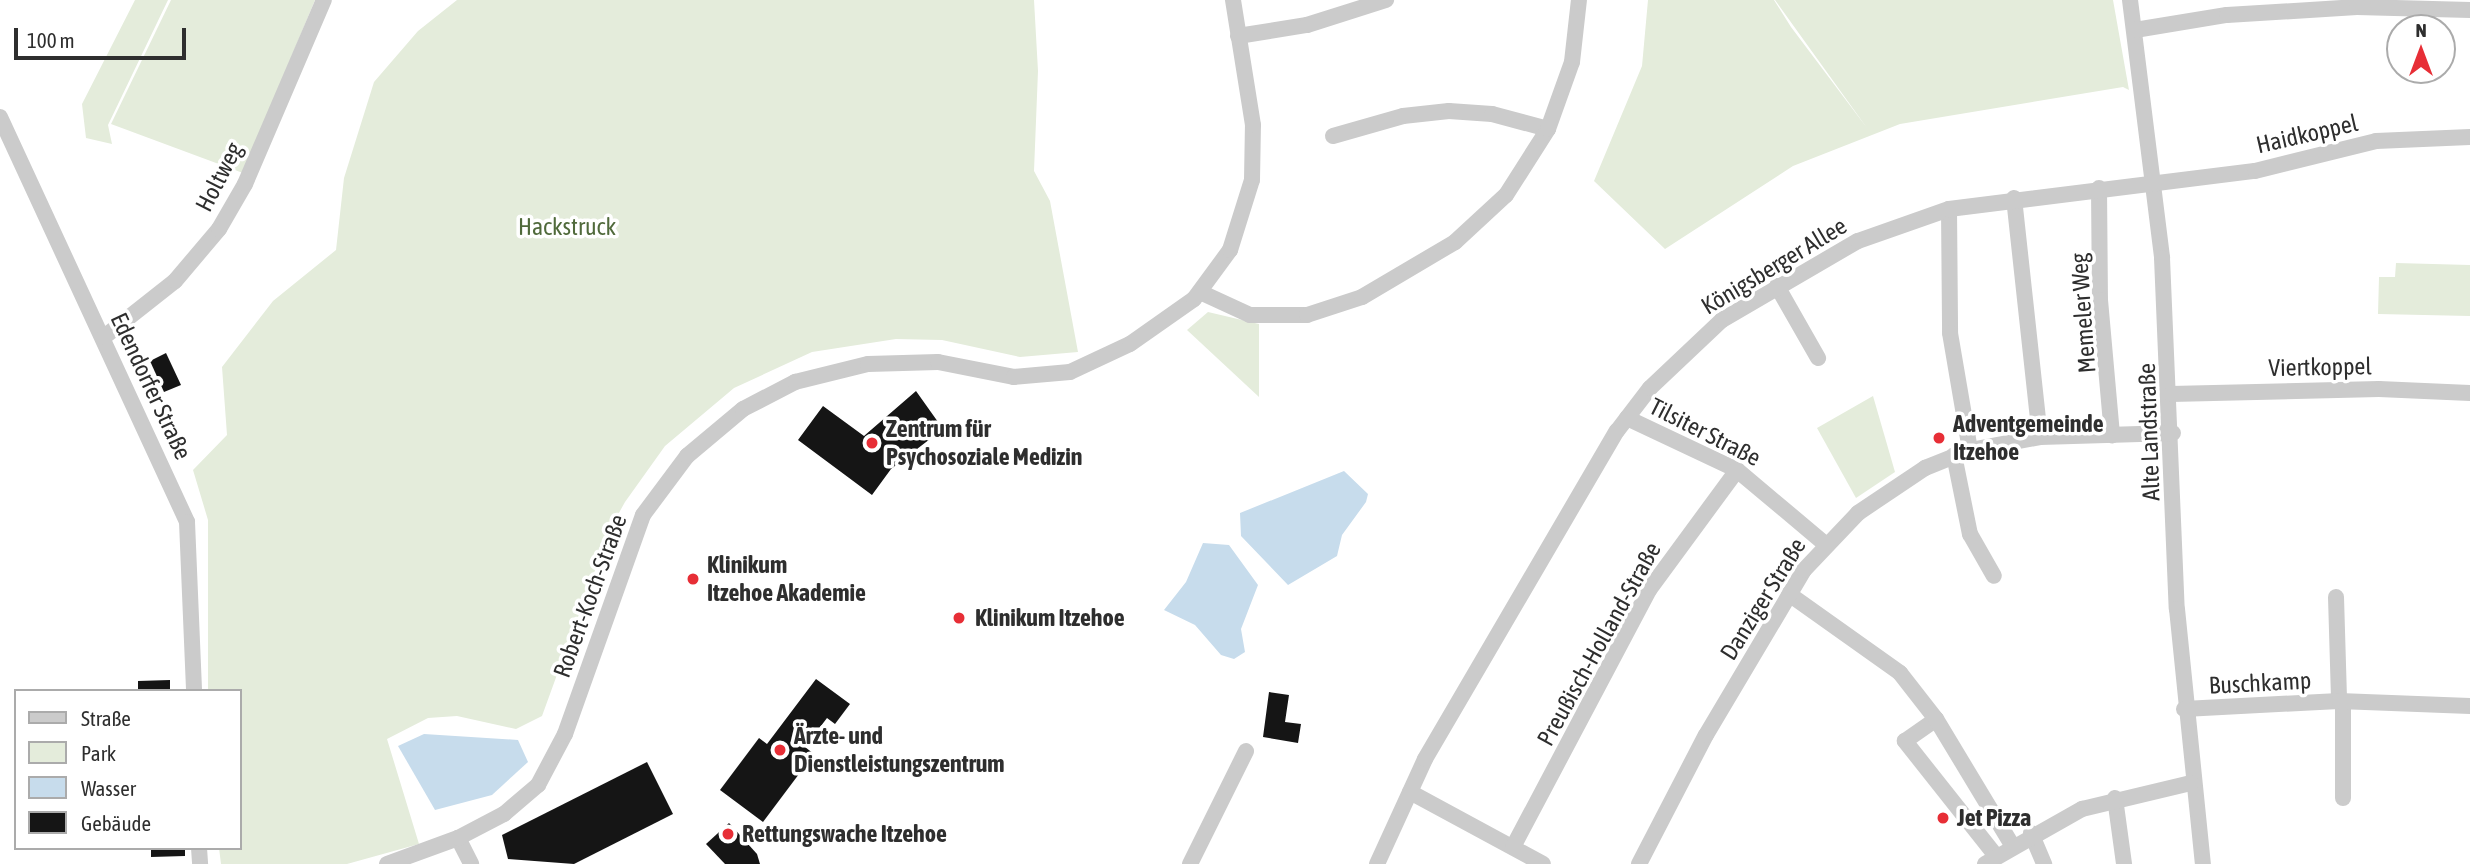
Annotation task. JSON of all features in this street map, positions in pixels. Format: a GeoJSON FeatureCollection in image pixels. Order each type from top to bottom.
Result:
{"type":"FeatureCollection","features":[{"type":"Feature","properties":{"kind":"street","name":"Holtweg"},"geometry":{"type":"LineString","coordinates":[[104,337],[175,281],[219,229],[245,184],[324,0]]}},
{"type":"Feature","properties":{"kind":"street","name":"Robert-Koch-Straße"},"geometry":{"type":"LineString","coordinates":[[387,864],[458,838],[517,805],[548,773],[643,515],[687,456],[743,409],[795,382],[868,364],[938,362],[1014,377],[1070,372],[1130,344],[1200,292],[1230,250],[1252,180],[1253,125],[1233,0]]}},
{"type":"Feature","properties":{"kind":"street"},"geometry":{"type":"LineString","coordinates":[[1238,36],[1307,24],[1386,0]]}},
{"type":"Feature","properties":{"kind":"street"},"geometry":{"type":"LineString","coordinates":[[1200,292],[1229,310],[1270,318],[1316,313],[1363,297],[1433,258],[1478,223],[1514,184],[1548,129],[1572,62],[1580,0]]}},
{"type":"Feature","properties":{"kind":"street","name":"Alte Landstraße"},"geometry":{"type":"LineString","coordinates":[[2130,0],[2155,183],[2171,394],[2184,709],[2203,864]]}},
{"type":"Feature","properties":{"kind":"street"},"geometry":{"type":"LineString","coordinates":[[2135,30],[2227,15],[2357,4],[2470,10]]}},
{"type":"Feature","properties":{"kind":"street"},"geometry":{"type":"LineString","coordinates":[[1334,136],[1403,116],[1449,111],[1500,115],[1548,129]]}},
{"type":"Feature","properties":{"kind":"street","name":"Edendorfer Straße"},"geometry":{"type":"LineString","coordinates":[[0,117],[5,141],[104,337],[187,522],[194,689]]}},
{"type":"Feature","properties":{"kind":"street","name":"Haidkoppel"},"geometry":{"type":"LineString","coordinates":[[2155,183],[2274,167],[2376,141],[2470,137]]}},
{"type":"Feature","properties":{"kind":"street","name":"Königsberger Allee"},"geometry":{"type":"LineString","coordinates":[[1377,864],[1410,792],[1627,418],[1685,352],[1722,320],[1777,286],[1867,237],[1949,209],[2014,198],[2155,183]]}},
{"type":"Feature","properties":{"kind":"street","name":"Memeler Weg"},"geometry":{"type":"LineString","coordinates":[[2099,188],[2100,300],[2112,435]]}},
{"type":"Feature","properties":{"kind":"street"},"geometry":{"type":"LineString","coordinates":[[2014,198],[2039,437]]}},
{"type":"Feature","properties":{"kind":"street"},"geometry":{"type":"LineString","coordinates":[[1949,209],[1950,333],[1970,450]]}},
{"type":"Feature","properties":{"kind":"street"},"geometry":{"type":"LineString","coordinates":[[1777,286],[1818,358]]}},
{"type":"Feature","properties":{"kind":"street","name":"Viertkoppel"},"geometry":{"type":"LineString","coordinates":[[2171,394],[2360,389],[2470,393]]}},
{"type":"Feature","properties":{"kind":"street","name":"Tilsiter Straße"},"geometry":{"type":"LineString","coordinates":[[1627,418],[1737,470],[1824,543]]}},
{"type":"Feature","properties":{"kind":"street","name":"Danziger Straße"},"geometry":{"type":"LineString","coordinates":[[1639,864],[1706,735],[1789,594],[1824,543],[1905,479],[1954,455],[2039,437],[2173,433]]}},
{"type":"Feature","properties":{"kind":"street"},"geometry":{"type":"LineString","coordinates":[[1954,455],[1970,534],[1993,576]]}},
{"type":"Feature","properties":{"kind":"street","name":"Preußisch-Holland-Straße"},"geometry":{"type":"LineString","coordinates":[[1513,847],[1649,590],[1737,470]]}},
{"type":"Feature","properties":{"kind":"street"},"geometry":{"type":"LineString","coordinates":[[1789,594],[1900,673],[1936,719],[2012,845]]}},
{"type":"Feature","properties":{"kind":"street","name":"Buschkamp"},"geometry":{"type":"LineString","coordinates":[[2336,597],[2343,798]]}},
{"type":"Feature","properties":{"kind":"street","name":"Buschkamp"},"geometry":{"type":"LineString","coordinates":[[2184,709],[2341,701],[2470,706]]}},
{"type":"Feature","properties":{"kind":"street"},"geometry":{"type":"LineString","coordinates":[[1936,719],[1905,741],[1990,860],[2031,834],[2115,798],[2191,783]]}},
{"type":"Feature","properties":{"kind":"street"},"geometry":{"type":"LineString","coordinates":[[1191,864],[1246,751]]}},
{"type":"Feature","properties":{"kind":"street"},"geometry":{"type":"LineString","coordinates":[[1410,792],[1543,864]]}},
{"type":"Feature","properties":{"kind":"street"},"geometry":{"type":"LineString","coordinates":[[2115,798],[2124,864]]}},
{"type":"Feature","properties":{"kind":"street"},"geometry":{"type":"LineString","coordinates":[[2031,834],[2044,864]]}},
{"type":"Feature","properties":{"kind":"street"},"geometry":{"type":"LineString","coordinates":[[458,838],[471,864]]}},
{"type":"Feature","properties":{"kind":"green space"},"geometry":{"type":"Polygon","coordinates":[[[135,0],[168,0],[108,125],[112,144],[86,138],[82,104],[135,0]]]}},
{"type":"Feature","properties":{"kind":"green space"},"geometry":{"type":"Polygon","coordinates":[[[171,0],[315,0],[243,173],[111,124],[171,0]]]}},
{"type":"Feature","properties":{"kind":"green space","name":"Hackstruck"},"geometry":{"type":"Polygon","coordinates":[[[457,0],[1034,0],[1038,71],[1034,171],[1050,201],[1078,352],[1020,357],[942,340],[896,339],[812,352],[734,388],[665,446],[625,502],[610,529],[542,716],[516,729],[457,716],[428,718],[387,739],[419,844],[347,864],[221,864],[219,850],[242,850],[242,689],[208,689],[208,520],[193,470],[227,435],[222,367],[273,301],[336,250],[344,178],[374,82],[418,31],[457,0]]]}},
{"type":"Feature","properties":{"kind":"green space"},"geometry":{"type":"Polygon","coordinates":[[[1648,0],[1774,0],[1791,27],[1867,128],[1775,0],[2113,0],[2129,90],[2123,87],[1900,124],[1793,166],[1665,249],[1594,181],[1642,66],[1648,0]]]}},
{"type":"Feature","properties":{"kind":"green space"},"geometry":{"type":"Polygon","coordinates":[[[2396,263],[2470,265],[2470,316],[2378,314],[2379,277],[2395,277],[2396,263]]]}},
{"type":"Feature","properties":{"kind":"green space"},"geometry":{"type":"Polygon","coordinates":[[[1208,312],[1259,324],[1259,397],[1187,330],[1208,312]]]}},
{"type":"Feature","properties":{"kind":"green space"},"geometry":{"type":"Polygon","coordinates":[[[1873,396],[1895,472],[1856,498],[1817,428],[1873,396]]]}},
{"type":"Feature","properties":{"kind":"water"},"geometry":{"type":"Polygon","coordinates":[[[1344,471],[1368,494],[1366,502],[1342,535],[1337,556],[1288,585],[1241,536],[1240,513],[1344,471]]]}},
{"type":"Feature","properties":{"kind":"water"},"geometry":{"type":"Polygon","coordinates":[[[1203,543],[1229,545],[1258,585],[1241,629],[1245,652],[1234,659],[1221,655],[1195,625],[1164,610],[1186,582],[1203,543]]]}},
{"type":"Feature","properties":{"kind":"water"},"geometry":{"type":"Polygon","coordinates":[[[424,734],[518,740],[528,762],[492,795],[435,810],[398,746],[424,734]]]}},
{"type":"Feature","properties":{"kind":"building"},"geometry":{"type":"Polygon","coordinates":[[[166,353],[181,385],[164,392],[150,361],[166,353]]]}},
{"type":"Feature","properties":{"kind":"building","name":"Zentrum für Psychosoziale Medizin"},"geometry":{"type":"Polygon","coordinates":[[[916,391],[943,429],[891,469],[872,495],[798,440],[823,406],[864,436],[916,391]]]}},
{"type":"Feature","properties":{"kind":"building","name":"Ärzte- und Dienstleistungszentrum"},"geometry":{"type":"Polygon","coordinates":[[[816,679],[850,704],[835,724],[827,718],[805,747],[814,754],[763,822],[720,790],[759,738],[767,744],[816,679]]]}},
{"type":"Feature","properties":{"kind":"building"},"geometry":{"type":"Polygon","coordinates":[[[170,680],[170,689],[138,689],[138,681],[170,680]]]}},
{"type":"Feature","properties":{"kind":"building"},"geometry":{"type":"Polygon","coordinates":[[[1269,692],[1289,695],[1285,722],[1301,724],[1298,743],[1263,737],[1269,692]]]}},
{"type":"Feature","properties":{"kind":"building"},"geometry":{"type":"Polygon","coordinates":[[[647,762],[673,814],[574,864],[508,859],[502,835],[647,762]]]}},
{"type":"Feature","properties":{"kind":"building","name":"Rettungswache Itzehoe"},"geometry":{"type":"Polygon","coordinates":[[[729,823],[757,854],[760,864],[725,864],[706,844],[729,823]]]}},
{"type":"Feature","properties":{"kind":"building"},"geometry":{"type":"Polygon","coordinates":[[[151,850],[185,850],[185,856],[151,857],[151,850]]]}},
{"type":"Feature","properties":{"kind":"place","name":"Adventgemeinde Itzehoe"},"geometry":{"type":"Point","coordinates":[1939,438]}},
{"type":"Feature","properties":{"kind":"place","name":"Zentrum für Psychosoziale Medizin"},"geometry":{"type":"Point","coordinates":[872,443]}},
{"type":"Feature","properties":{"kind":"place","name":"Klinikum Itzehoe Akademie"},"geometry":{"type":"Point","coordinates":[693,579]}},
{"type":"Feature","properties":{"kind":"place","name":"Klinikum Itzehoe"},"geometry":{"type":"Point","coordinates":[959,618]}},
{"type":"Feature","properties":{"kind":"place","name":"Ärzte- und Dienstleistungszentrum"},"geometry":{"type":"Point","coordinates":[780,750]}},
{"type":"Feature","properties":{"kind":"place","name":"Jet Pizza"},"geometry":{"type":"Point","coordinates":[1943,818]}},
{"type":"Feature","properties":{"kind":"place","name":"Rettungswache Itzehoe"},"geometry":{"type":"Point","coordinates":[728,834]}}]}
